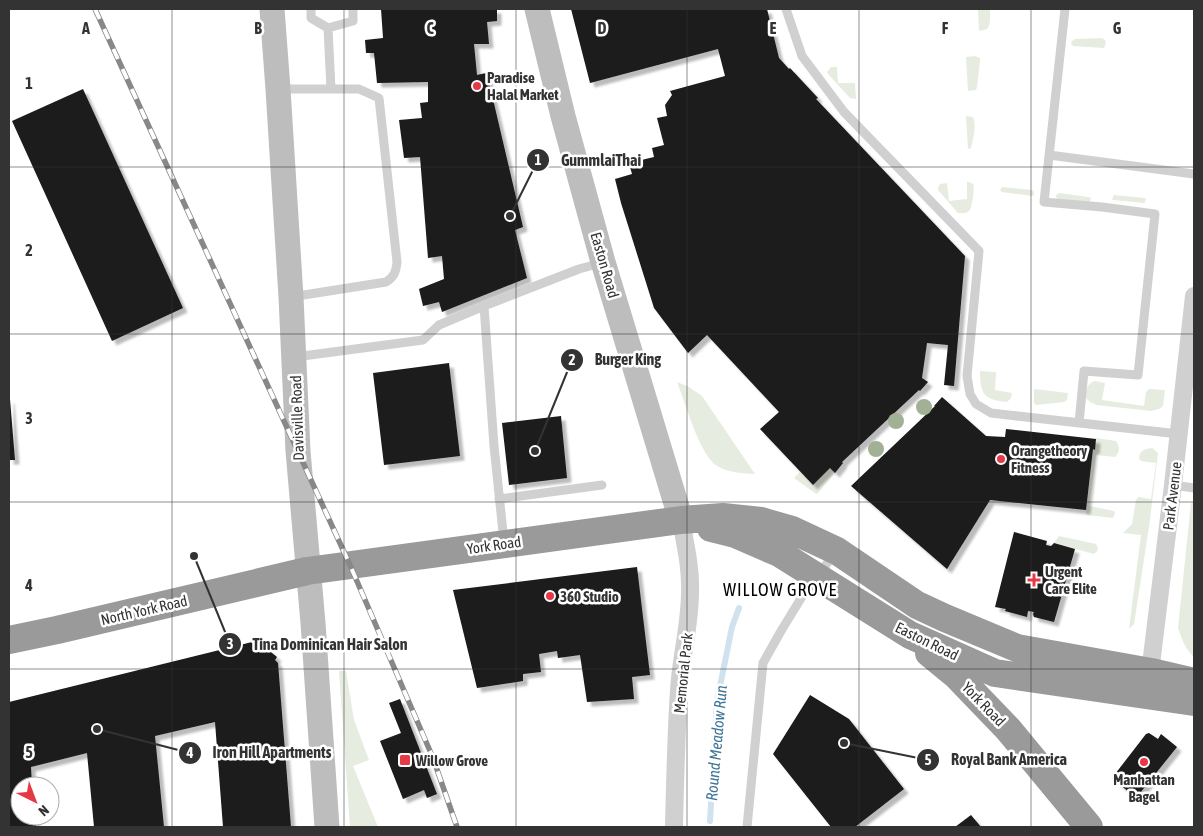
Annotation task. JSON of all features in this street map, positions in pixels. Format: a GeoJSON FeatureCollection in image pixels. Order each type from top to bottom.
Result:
{"type":"FeatureCollection","features":[{"type":"Feature","properties":{"kind":"highway","name":"Easton Road"},"geometry":{"type":"LineString","coordinates":[[681,520],[723,517],[761,521],[792,530],[836,551],[917,605],[946,618],[1017,648],[1149,684],[1194,702]]}},
{"type":"Feature","properties":{"kind":"highway","name":"York Road"},"geometry":{"type":"LineString","coordinates":[[307,571],[681,520]]}},
{"type":"Feature","properties":{"kind":"highway","name":"Easton Road"},"geometry":{"type":"LineString","coordinates":[[681,520],[735,534],[779,553],[910,635],[995,673],[1149,684],[1194,682]]}},
{"type":"Feature","properties":{"kind":"highway","name":"North York Road"},"geometry":{"type":"LineString","coordinates":[[9,640],[307,571]]}},
{"type":"Feature","properties":{"kind":"highway","name":"York Road"},"geometry":{"type":"LineString","coordinates":[[910,635],[957,676],[1008,729],[1089,827]]}},
{"type":"Feature","properties":{"kind":"street","name":"Davisville Road"},"geometry":{"type":"LineString","coordinates":[[272,9],[291,297],[298,452],[326,827]]}},
{"type":"Feature","properties":{"kind":"street","name":"Easton Road"},"geometry":{"type":"LineString","coordinates":[[537,9],[563,116],[603,262],[681,520]]}},
{"type":"Feature","properties":{"kind":"street","name":"Park Avenue"},"geometry":{"type":"LineString","coordinates":[[1149,684],[1194,296]]}},
{"type":"Feature","properties":{"kind":"street","name":"Memorial Park"},"geometry":{"type":"LineString","coordinates":[[674,827],[679,690],[690,592],[690,570],[681,520]]}},
{"type":"Feature","properties":{"kind":"lane"},"geometry":{"type":"LineString","coordinates":[[311,9],[311,18],[328,28],[353,21],[353,9]]}},
{"type":"Feature","properties":{"kind":"lane"},"geometry":{"type":"LineString","coordinates":[[786,9],[802,56],[844,112],[979,251],[967,376],[970,394],[976,404],[992,412],[1179,434]]}},
{"type":"Feature","properties":{"kind":"lane"},"geometry":{"type":"LineString","coordinates":[[1065,9],[1044,202],[1155,214],[1138,375],[1084,371],[1079,423]]}},
{"type":"Feature","properties":{"kind":"lane"},"geometry":{"type":"LineString","coordinates":[[328,28],[331,89]]}},
{"type":"Feature","properties":{"kind":"lane"},"geometry":{"type":"LineString","coordinates":[[278,89],[359,89],[379,98],[397,262],[393,277],[386,282],[291,297]]}},
{"type":"Feature","properties":{"kind":"lane"},"geometry":{"type":"LineString","coordinates":[[1049,155],[1194,174]]}},
{"type":"Feature","properties":{"kind":"lane"},"geometry":{"type":"LineString","coordinates":[[294,357],[423,340],[439,325],[579,268],[603,262]]}},
{"type":"Feature","properties":{"kind":"lane"},"geometry":{"type":"LineString","coordinates":[[484,306],[494,446],[504,544]]}},
{"type":"Feature","properties":{"kind":"lane"},"geometry":{"type":"LineString","coordinates":[[499,499],[602,485]]}},
{"type":"Feature","properties":{"kind":"lane"},"geometry":{"type":"LineString","coordinates":[[1173,485],[1194,488]]}},
{"type":"Feature","properties":{"kind":"lane"},"geometry":{"type":"LineString","coordinates":[[747,827],[763,663],[803,595],[836,551]]}},
{"type":"Feature","properties":{"kind":"shaded area"},"geometry":{"type":"Polygon","coordinates":[[[978,9],[990,9],[988,27],[979,31],[978,9]]]}},
{"type":"Feature","properties":{"kind":"shaded area"},"geometry":{"type":"Polygon","coordinates":[[[1101,38],[1106,42],[1104,48],[1073,46],[1071,44],[1075,39],[1101,38]]]}},
{"type":"Feature","properties":{"kind":"shaded area"},"geometry":{"type":"Polygon","coordinates":[[[975,56],[980,58],[977,87],[976,90],[968,91],[966,57],[975,56]]]}},
{"type":"Feature","properties":{"kind":"shaded area"},"geometry":{"type":"Polygon","coordinates":[[[831,67],[837,67],[838,83],[855,83],[856,99],[850,98],[828,74],[827,72],[831,67]]]}},
{"type":"Feature","properties":{"kind":"shaded area"},"geometry":{"type":"Polygon","coordinates":[[[966,116],[973,117],[975,124],[971,148],[968,149],[966,116]]]}},
{"type":"Feature","properties":{"kind":"shaded area"},"geometry":{"type":"Polygon","coordinates":[[[967,182],[972,183],[974,186],[971,208],[967,212],[958,213],[938,188],[940,184],[947,183],[949,201],[967,199],[967,182]]]}},
{"type":"Feature","properties":{"kind":"shaded area"},"geometry":{"type":"Polygon","coordinates":[[[1002,187],[1032,190],[1034,195],[1002,192],[1000,190],[1002,187]]]}},
{"type":"Feature","properties":{"kind":"shaded area"},"geometry":{"type":"Polygon","coordinates":[[[1059,193],[1091,198],[1088,202],[1057,199],[1056,195],[1059,193]]]}},
{"type":"Feature","properties":{"kind":"shaded area"},"geometry":{"type":"Polygon","coordinates":[[[1114,195],[1146,199],[1144,203],[1113,200],[1114,195]]]}},
{"type":"Feature","properties":{"kind":"shaded area"},"geometry":{"type":"Polygon","coordinates":[[[980,371],[996,372],[995,390],[1012,393],[1011,398],[1007,402],[993,400],[985,394],[982,390],[980,371]]]}},
{"type":"Feature","properties":{"kind":"shaded area"},"geometry":{"type":"Polygon","coordinates":[[[1094,381],[1105,383],[1102,400],[1144,406],[1146,392],[1149,389],[1165,390],[1163,406],[1151,411],[1097,405],[1085,397],[1087,388],[1094,381]]]}},
{"type":"Feature","properties":{"kind":"shaded area"},"geometry":{"type":"Polygon","coordinates":[[[677,382],[689,387],[702,396],[755,474],[726,470],[717,466],[711,460],[699,440],[677,382]]]}},
{"type":"Feature","properties":{"kind":"shaded area"},"geometry":{"type":"Polygon","coordinates":[[[1034,389],[1068,393],[1067,400],[1036,405],[1034,403],[1034,389]]]}},
{"type":"Feature","properties":{"kind":"shaded area"},"geometry":{"type":"Polygon","coordinates":[[[1096,438],[1116,441],[1119,449],[1115,457],[1096,455],[1089,506],[1114,511],[1113,518],[1086,514],[1093,449],[1095,449],[1096,438]]]}},
{"type":"Feature","properties":{"kind":"shaded area"},"geometry":{"type":"Polygon","coordinates":[[[1152,448],[1158,453],[1149,527],[1134,624],[1129,629],[1141,535],[1123,533],[1132,524],[1138,497],[1151,499],[1156,463],[1141,461],[1139,458],[1143,450],[1152,448]]]}},
{"type":"Feature","properties":{"kind":"shaded area"},"geometry":{"type":"Polygon","coordinates":[[[830,468],[835,473],[817,494],[794,478],[800,472],[813,485],[830,468]]]}},
{"type":"Feature","properties":{"kind":"shaded area"},"geometry":{"type":"Polygon","coordinates":[[[1194,502],[1194,657],[1182,640],[1178,628],[1191,503],[1194,502]]]}},
{"type":"Feature","properties":{"kind":"shaded area"},"geometry":{"type":"Polygon","coordinates":[[[1059,536],[1096,544],[1097,551],[1094,554],[1054,543],[1059,536]]]}},
{"type":"Feature","properties":{"kind":"shaded area"},"geometry":{"type":"Polygon","coordinates":[[[339,671],[346,671],[354,720],[369,760],[353,766],[378,827],[350,827],[339,671]]]}},
{"type":"Feature","properties":{"kind":"building"},"geometry":{"type":"Polygon","coordinates":[[[381,9],[497,9],[497,21],[487,22],[489,44],[474,44],[477,75],[486,73],[488,78],[523,227],[515,230],[527,278],[442,312],[439,302],[423,306],[419,289],[444,279],[442,256],[428,258],[420,157],[404,158],[399,120],[422,118],[420,103],[428,102],[428,82],[377,83],[374,53],[366,53],[365,40],[383,38],[381,9]]]}},
{"type":"Feature","properties":{"kind":"building"},"geometry":{"type":"Polygon","coordinates":[[[571,9],[767,9],[779,58],[965,256],[954,386],[944,385],[948,345],[927,343],[922,378],[928,382],[842,462],[835,473],[830,468],[813,485],[760,429],[779,412],[707,335],[688,353],[654,308],[615,179],[632,174],[629,163],[654,157],[652,148],[664,145],[657,118],[667,116],[665,105],[672,95],[670,91],[725,76],[718,49],[590,83],[571,9]]]}},
{"type":"Feature","properties":{"kind":"building"},"geometry":{"type":"Polygon","coordinates":[[[83,89],[183,308],[112,341],[12,121],[83,89]]]}},
{"type":"Feature","properties":{"kind":"building"},"geometry":{"type":"Polygon","coordinates":[[[449,363],[460,456],[384,465],[373,373],[449,363]]]}},
{"type":"Feature","properties":{"kind":"building"},"geometry":{"type":"Polygon","coordinates":[[[942,397],[986,436],[1005,437],[1006,429],[1096,439],[1095,450],[1093,449],[1086,510],[990,500],[947,569],[851,486],[935,406],[942,397]]]}},
{"type":"Feature","properties":{"kind":"building"},"geometry":{"type":"Polygon","coordinates":[[[10,399],[15,460],[9,460],[10,399]]]}},
{"type":"Feature","properties":{"kind":"building"},"geometry":{"type":"Polygon","coordinates":[[[561,416],[567,478],[509,485],[502,423],[561,416]]]}},
{"type":"Feature","properties":{"kind":"building","name":"Urgent Care Elite"},"geometry":{"type":"Polygon","coordinates":[[[1014,532],[1047,541],[1046,545],[1051,546],[1054,543],[1075,549],[1054,622],[1034,617],[1034,612],[1028,611],[1027,617],[995,607],[1014,532]]]}},
{"type":"Feature","properties":{"kind":"building"},"geometry":{"type":"Polygon","coordinates":[[[637,567],[650,675],[632,677],[634,699],[587,702],[580,655],[558,658],[557,651],[539,654],[541,672],[523,674],[523,681],[477,688],[453,590],[637,567]]]}},
{"type":"Feature","properties":{"kind":"building"},"geometry":{"type":"Polygon","coordinates":[[[252,642],[258,647],[261,644],[277,657],[275,660],[278,663],[291,827],[223,827],[215,722],[155,736],[164,827],[94,827],[87,753],[31,767],[31,776],[10,776],[10,826],[36,827],[9,827],[9,702],[252,642]]]}},
{"type":"Feature","properties":{"kind":"building"},"geometry":{"type":"Polygon","coordinates":[[[810,695],[849,719],[904,789],[855,827],[831,827],[773,754],[810,695]]]}},
{"type":"Feature","properties":{"kind":"building"},"geometry":{"type":"Polygon","coordinates":[[[400,699],[437,794],[427,798],[424,790],[403,799],[380,741],[401,733],[389,703],[400,699]]]}},
{"type":"Feature","properties":{"kind":"building","name":"Manhattan Bagel"},"geometry":{"type":"Polygon","coordinates":[[[1149,733],[1158,739],[1161,734],[1177,747],[1136,798],[1112,778],[1146,734],[1149,733]]]}},
{"type":"Feature","properties":{"kind":"building"},"geometry":{"type":"Polygon","coordinates":[[[971,815],[981,827],[955,827],[971,815]]]}},
{"type":"Feature","properties":{"kind":"waterway","name":"Round Meadow Run"},"geometry":{"type":"LineString","coordinates":[[710,821],[717,701],[732,627],[739,608]]}},
{"type":"Feature","properties":{"kind":"railway"},"geometry":{"type":"LineString","coordinates":[[95,9],[350,565],[433,758],[457,827]]}},
{"type":"Feature","properties":{"kind":"place","name":"Paradise Halal Market"},"geometry":{"type":"Point","coordinates":[477,86]}},
{"type":"Feature","properties":{"kind":"place","name":"GummlaiThai"},"geometry":{"type":"Point","coordinates":[510,216]}},
{"type":"Feature","properties":{"kind":"place","name":"Burger King"},"geometry":{"type":"Point","coordinates":[535,451]}},
{"type":"Feature","properties":{"kind":"place","name":"Orangetheory Fitness"},"geometry":{"type":"Point","coordinates":[1001,459]}},
{"type":"Feature","properties":{"kind":"place","name":"Tina Dominican Hair Salon"},"geometry":{"type":"Point","coordinates":[194,556]}},
{"type":"Feature","properties":{"kind":"place","name":"Urgent Care Elite"},"geometry":{"type":"Point","coordinates":[1034,580]}},
{"type":"Feature","properties":{"kind":"place","name":"360 Studio"},"geometry":{"type":"Point","coordinates":[550,596]}},
{"type":"Feature","properties":{"kind":"place","name":"Iron Hill Apartments"},"geometry":{"type":"Point","coordinates":[97,729]}},
{"type":"Feature","properties":{"kind":"place","name":"Royal Bank America"},"geometry":{"type":"Point","coordinates":[844,743]}},
{"type":"Feature","properties":{"kind":"place","name":"Willow Grove"},"geometry":{"type":"Point","coordinates":[405,760]}},
{"type":"Feature","properties":{"kind":"place","name":"Manhattan Bagel"},"geometry":{"type":"Point","coordinates":[1144,762]}},
{"type":"Feature","properties":{"kind":"district","name":"WILLOW GROVE"},"geometry":{"type":"Point","coordinates":[780,589]}}]}
